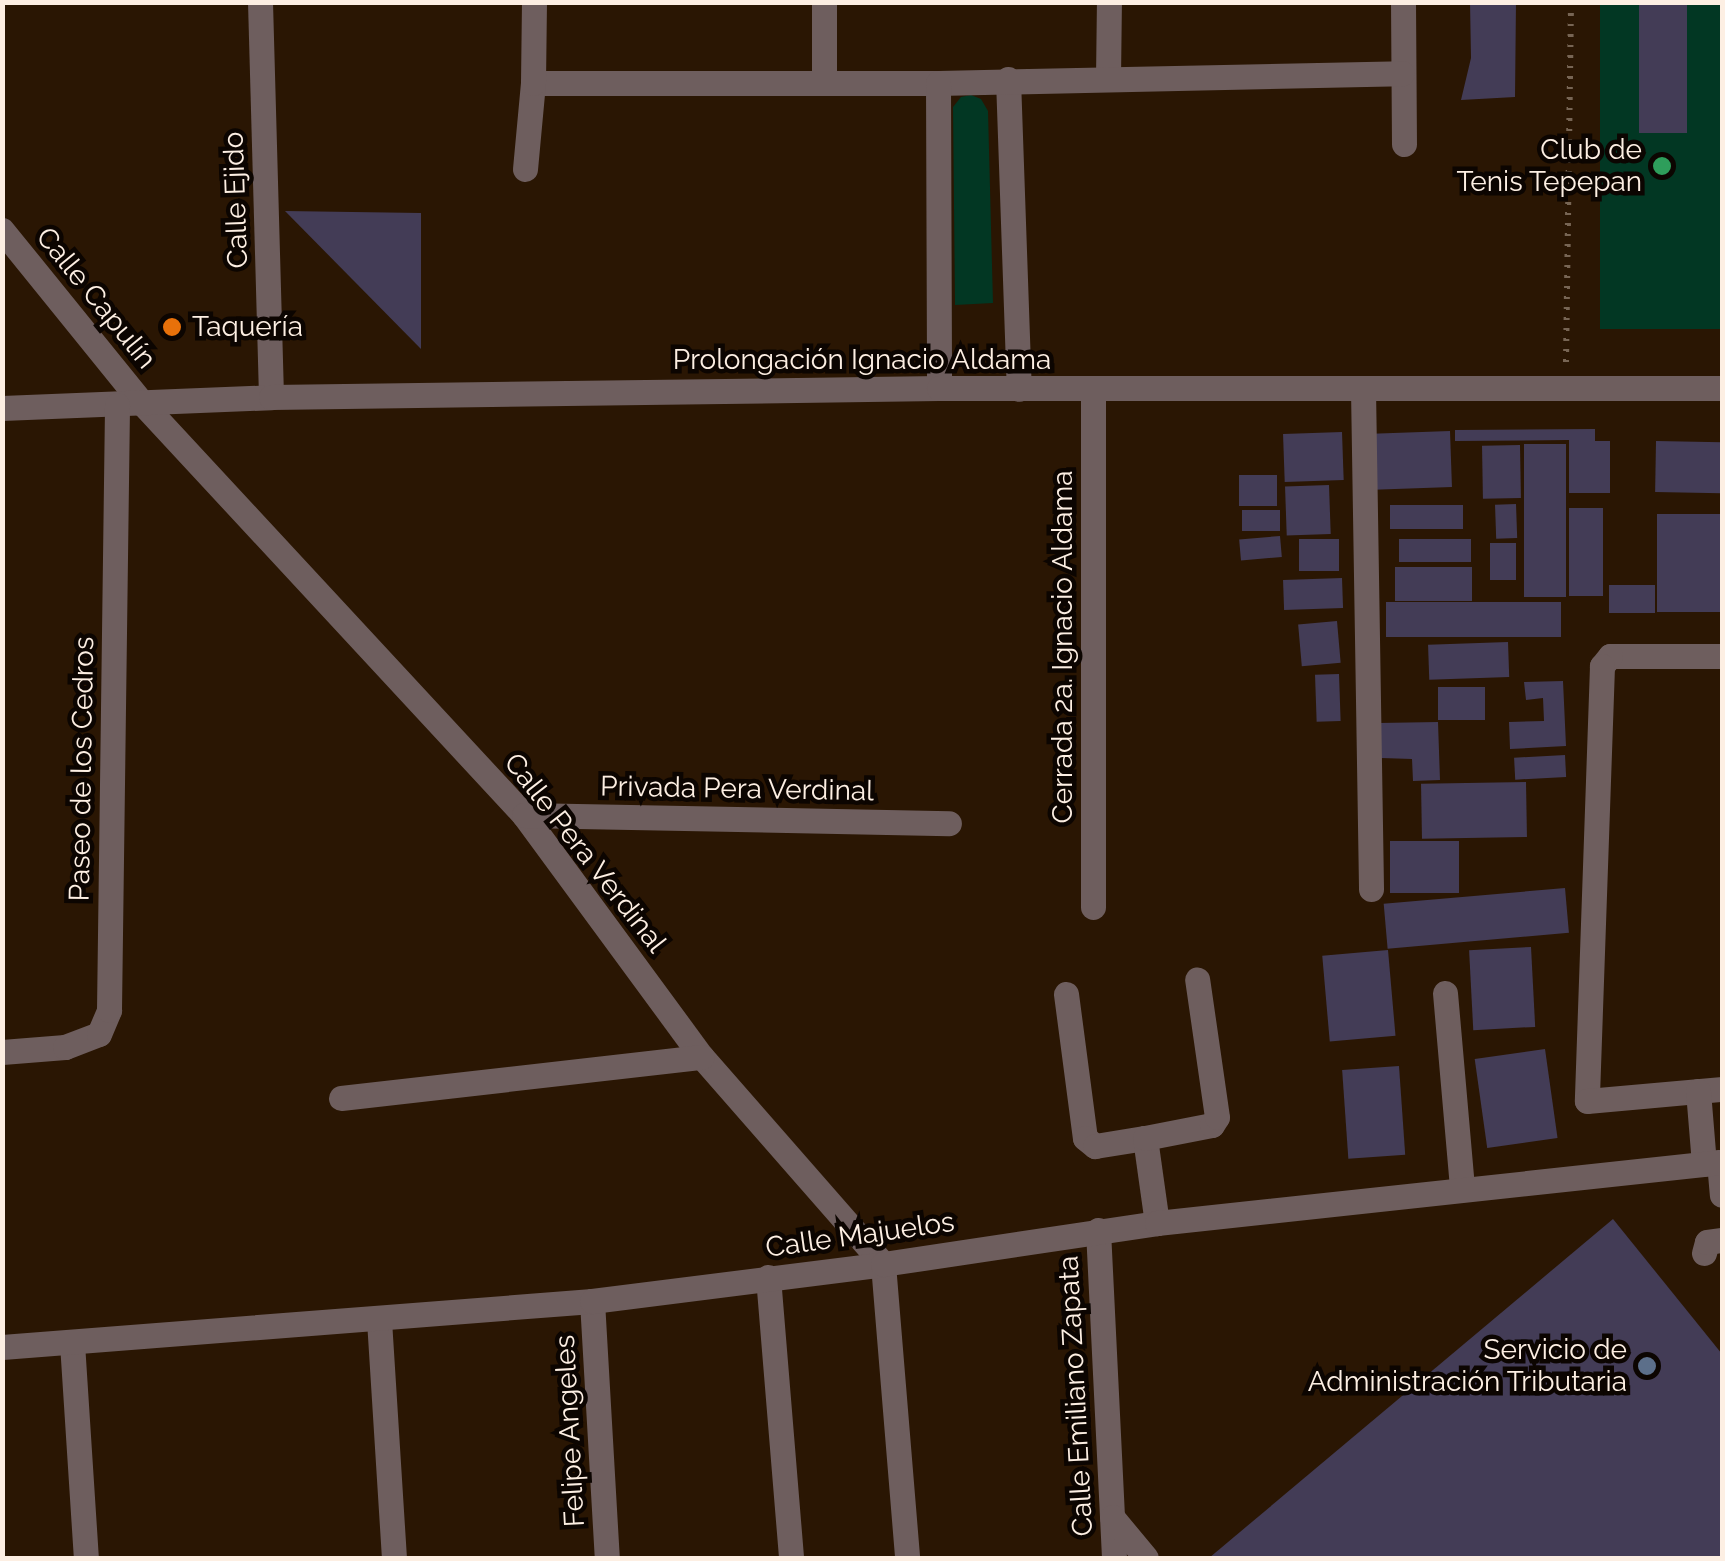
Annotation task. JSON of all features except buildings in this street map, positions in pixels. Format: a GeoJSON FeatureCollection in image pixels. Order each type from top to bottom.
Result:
{"type":"FeatureCollection","features":[{"type":"Feature","properties":{"kind":"street","name":"Calle Ejido"},"geometry":{"type":"LineString","coordinates":[[260,2],[271,397]]}},
{"type":"Feature","properties":{"kind":"street"},"geometry":{"type":"LineString","coordinates":[[525,169],[533,83],[534,2]]}},
{"type":"Feature","properties":{"kind":"street"},"geometry":{"type":"LineString","coordinates":[[824,2],[824,81]]}},
{"type":"Feature","properties":{"kind":"street"},"geometry":{"type":"LineString","coordinates":[[1108,79],[1109,2]]}},
{"type":"Feature","properties":{"kind":"street"},"geometry":{"type":"LineString","coordinates":[[1403,2],[1404,144]]}},
{"type":"Feature","properties":{"kind":"street"},"geometry":{"type":"LineString","coordinates":[[533,83],[938,83],[1402,73]]}},
{"type":"Feature","properties":{"kind":"street"},"geometry":{"type":"LineString","coordinates":[[1008,79],[1019,389]]}},
{"type":"Feature","properties":{"kind":"street"},"geometry":{"type":"LineString","coordinates":[[938,83],[939,388]]}},
{"type":"Feature","properties":{"kind":"street","name":"Calle Capulín"},"geometry":{"type":"LineString","coordinates":[[2,230],[130,404]]}},
{"type":"Feature","properties":{"kind":"street","name":"Prolongación Ignacio Aldama"},"geometry":{"type":"LineString","coordinates":[[2,408],[271,397],[939,388],[1722,388]]}},
{"type":"Feature","properties":{"kind":"street","name":"Cerrada 2a. Ignacio Aldama"},"geometry":{"type":"LineString","coordinates":[[1093,388],[1093,907]]}},
{"type":"Feature","properties":{"kind":"street"},"geometry":{"type":"LineString","coordinates":[[1363,389],[1371,889]]}},
{"type":"Feature","properties":{"kind":"street","name":"Calle Pera Verdinal"},"geometry":{"type":"LineString","coordinates":[[130,404],[524,815],[702,1057],[882,1264]]}},
{"type":"Feature","properties":{"kind":"street","name":"Paseo de los Cedros"},"geometry":{"type":"LineString","coordinates":[[2,1052],[65,1047],[99,1034],[109,1010],[130,404]]}},
{"type":"Feature","properties":{"kind":"street"},"geometry":{"type":"LineString","coordinates":[[1722,656],[1610,656],[1602,666],[1586,1101],[1710,1090],[1715,1162],[1722,1195]]}},
{"type":"Feature","properties":{"kind":"street","name":"Privada Pera Verdinal"},"geometry":{"type":"LineString","coordinates":[[524,815],[949,823]]}},
{"type":"Feature","properties":{"kind":"street"},"geometry":{"type":"LineString","coordinates":[[1066,994],[1086,1138],[1095,1146],[1212,1125],[1217,1117],[1198,979]]}},
{"type":"Feature","properties":{"kind":"street"},"geometry":{"type":"LineString","coordinates":[[1445,993],[1462,1189]]}},
{"type":"Feature","properties":{"kind":"street"},"geometry":{"type":"LineString","coordinates":[[341,1098],[702,1057]]}},
{"type":"Feature","properties":{"kind":"street"},"geometry":{"type":"LineString","coordinates":[[1145,1138],[1158,1222]]}},
{"type":"Feature","properties":{"kind":"street","name":"Calle Majuelos"},"geometry":{"type":"LineString","coordinates":[[2,1347],[592,1301],[882,1264],[1158,1222],[1715,1162]]}},
{"type":"Feature","properties":{"kind":"street","name":"Calle Emiliano Zapata"},"geometry":{"type":"LineString","coordinates":[[1098,1230],[1114,1558]]}},
{"type":"Feature","properties":{"kind":"street"},"geometry":{"type":"LineString","coordinates":[[882,1264],[907,1558]]}},
{"type":"Feature","properties":{"kind":"street"},"geometry":{"type":"LineString","coordinates":[[768,1277],[791,1558]]}},
{"type":"Feature","properties":{"kind":"street","name":"Felipe Angeles"},"geometry":{"type":"LineString","coordinates":[[592,1301],[607,1558]]}},
{"type":"Feature","properties":{"kind":"street"},"geometry":{"type":"LineString","coordinates":[[378,1320],[394,1558]]}},
{"type":"Feature","properties":{"kind":"street"},"geometry":{"type":"LineString","coordinates":[[72,1343],[86,1558]]}},
{"type":"Feature","properties":{"kind":"street"},"geometry":{"type":"LineString","coordinates":[[1112,1517],[1146,1558]]}},
{"type":"Feature","properties":{"kind":"path"},"geometry":{"type":"LineString","coordinates":[[1565,388],[1571,2]]}},
{"type":"Feature","properties":{"kind":"green space","name":"Club de Tenis Tepepan"},"geometry":{"type":"Polygon","coordinates":[[[1600,3],[1722,3],[1722,329],[1600,329],[1600,3]]]}},
{"type":"Feature","properties":{"kind":"green space"},"geometry":{"type":"Polygon","coordinates":[[[961,97],[981,99],[988,111],[993,303],[955,305],[953,107],[961,97]]]}},
{"type":"Feature","properties":{"kind":"place","name":"Club de Tenis Tepepan"},"geometry":{"type":"Point","coordinates":[1662,166]}},
{"type":"Feature","properties":{"kind":"place","name":"Taquería"},"geometry":{"type":"Point","coordinates":[172,327]}},
{"type":"Feature","properties":{"kind":"place","name":"Servicio de Administración Tributaria"},"geometry":{"type":"Point","coordinates":[1647,1366]}}]}
